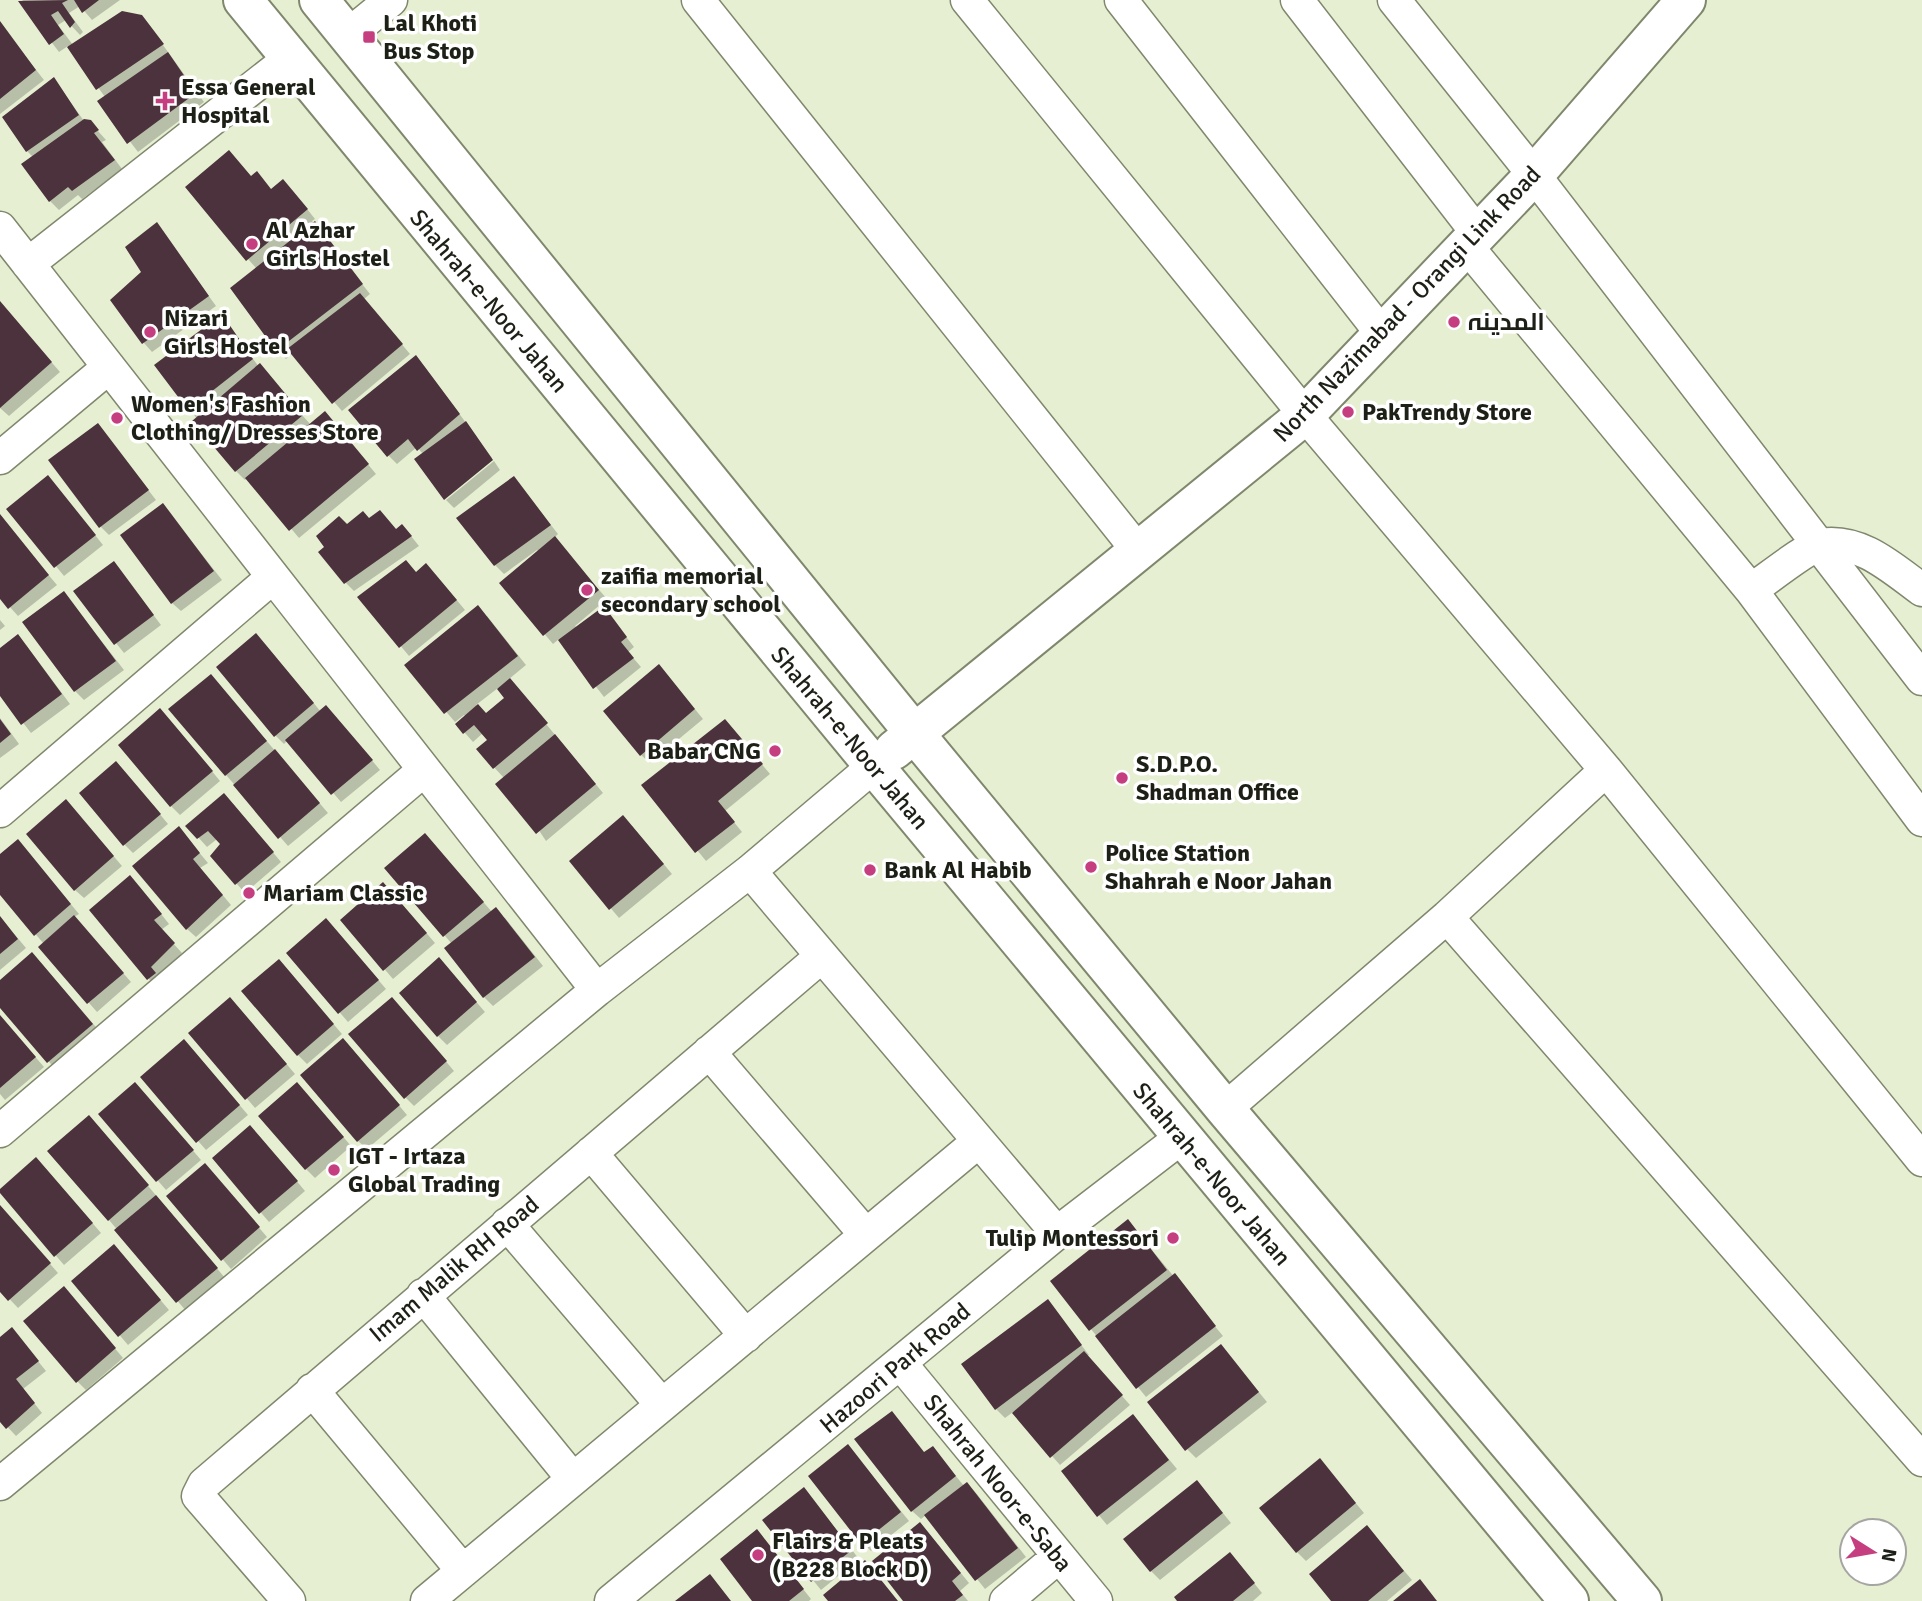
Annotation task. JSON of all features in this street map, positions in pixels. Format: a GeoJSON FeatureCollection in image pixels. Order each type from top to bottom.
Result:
{"type":"FeatureCollection","features":[{"type":"Feature","properties":{"kind":"main road","name":"Shahrah-e-Noor Jahan"},"geometry":{"type":"LineString","coordinates":[[243,0],[874,766],[1569,1601]]}},
{"type":"Feature","properties":{"kind":"main road"},"geometry":{"type":"LineString","coordinates":[[319,0],[915,734],[1225,1109],[1642,1601]]}},
{"type":"Feature","properties":{"kind":"main road","name":"North Nazimabad - Orangi Link Road"},"geometry":{"type":"LineString","coordinates":[[874,766],[1305,415],[1534,175],[1686,0]]}},
{"type":"Feature","properties":{"kind":"main road"},"geometry":{"type":"LineString","coordinates":[[1447,1455],[1490,1420]]}},
{"type":"Feature","properties":{"kind":"street"},"geometry":{"type":"LineString","coordinates":[[347,36],[391,0]]}},
{"type":"Feature","properties":{"kind":"street"},"geometry":{"type":"LineString","coordinates":[[698,0],[1139,552]]}},
{"type":"Feature","properties":{"kind":"street"},"geometry":{"type":"LineString","coordinates":[[967,0],[1305,415],[1606,770],[1922,1160]]}},
{"type":"Feature","properties":{"kind":"street"},"geometry":{"type":"LineString","coordinates":[[1121,0],[1382,334]]}},
{"type":"Feature","properties":{"kind":"street"},"geometry":{"type":"LineString","coordinates":[[1297,0],[1471,239],[1752,590],[1922,820]]}},
{"type":"Feature","properties":{"kind":"street"},"geometry":{"type":"LineString","coordinates":[[1394,0],[1534,175],[1922,679]]}},
{"type":"Feature","properties":{"kind":"street"},"geometry":{"type":"LineString","coordinates":[[28,264],[289,59]]}},
{"type":"Feature","properties":{"kind":"street"},"geometry":{"type":"LineString","coordinates":[[0,228],[597,990]]}},
{"type":"Feature","properties":{"kind":"street"},"geometry":{"type":"LineString","coordinates":[[0,457],[109,367]]}},
{"type":"Feature","properties":{"kind":"street"},"geometry":{"type":"LineString","coordinates":[[1752,590],[1818,545],[1855,547],[1875,556],[1922,590]]}},
{"type":"Feature","properties":{"kind":"street"},"geometry":{"type":"LineString","coordinates":[[0,811],[273,577]]}},
{"type":"Feature","properties":{"kind":"street"},"geometry":{"type":"LineString","coordinates":[[0,1483],[597,990],[750,871],[874,766]]}},
{"type":"Feature","properties":{"kind":"street"},"geometry":{"type":"LineString","coordinates":[[0,1131],[424,770]]}},
{"type":"Feature","properties":{"kind":"street"},"geometry":{"type":"LineString","coordinates":[[1225,1109],[1447,917],[1606,770]]}},
{"type":"Feature","properties":{"kind":"street"},"geometry":{"type":"LineString","coordinates":[[750,871],[1057,1233]]}},
{"type":"Feature","properties":{"kind":"street"},"geometry":{"type":"LineString","coordinates":[[1447,917],[1922,1460]]}},
{"type":"Feature","properties":{"kind":"street","name":"Imam Malik RH Road"},"geometry":{"type":"LineString","coordinates":[[289,1601],[198,1496],[204,1484],[822,956]]}},
{"type":"Feature","properties":{"kind":"street"},"geometry":{"type":"LineString","coordinates":[[709,1052],[866,1235]]}},
{"type":"Feature","properties":{"kind":"street","name":"Hazoori Park Road"},"geometry":{"type":"LineString","coordinates":[[611,1601],[1057,1233],[1182,1137]]}},
{"type":"Feature","properties":{"kind":"street"},"geometry":{"type":"LineString","coordinates":[[426,1601],[979,1141]]}},
{"type":"Feature","properties":{"kind":"street"},"geometry":{"type":"LineString","coordinates":[[591,1153],[746,1336]]}},
{"type":"Feature","properties":{"kind":"street"},"geometry":{"type":"LineString","coordinates":[[507,1224],[662,1405]]}},
{"type":"Feature","properties":{"kind":"street"},"geometry":{"type":"LineString","coordinates":[[423,1295],[573,1479]]}},
{"type":"Feature","properties":{"kind":"street","name":"Shahrah Noor-e-Saba"},"geometry":{"type":"LineString","coordinates":[[901,1364],[1096,1601]]}},
{"type":"Feature","properties":{"kind":"street"},"geometry":{"type":"LineString","coordinates":[[312,1390],[463,1571]]}},
{"type":"Feature","properties":{"kind":"street"},"geometry":{"type":"LineString","coordinates":[[1006,1601],[1058,1557]]}},
{"type":"Feature","properties":{"kind":"building"},"geometry":{"type":"Polygon","coordinates":[[[68,0],[62,3],[75,22],[70,28],[58,11],[51,15],[64,34],[49,45],[18,1],[68,0]]]}},
{"type":"Feature","properties":{"kind":"building"},"geometry":{"type":"Polygon","coordinates":[[[74,0],[99,0],[82,13],[74,0]]]}},
{"type":"Feature","properties":{"kind":"building"},"geometry":{"type":"Polygon","coordinates":[[[122,11],[142,15],[164,44],[96,90],[67,47],[122,11]]]}},
{"type":"Feature","properties":{"kind":"building"},"geometry":{"type":"Polygon","coordinates":[[[0,21],[36,70],[0,99],[0,21]]]}},
{"type":"Feature","properties":{"kind":"building"},"geometry":{"type":"Polygon","coordinates":[[[168,52],[196,93],[127,144],[97,101],[168,52]]]}},
{"type":"Feature","properties":{"kind":"building"},"geometry":{"type":"Polygon","coordinates":[[[54,77],[79,115],[26,152],[2,117],[54,77]]]}},
{"type":"Feature","properties":{"kind":"building"},"geometry":{"type":"Polygon","coordinates":[[[84,119],[91,120],[99,130],[94,133],[115,160],[72,191],[68,187],[49,202],[21,164],[84,119]]]}},
{"type":"Feature","properties":{"kind":"building"},"geometry":{"type":"Polygon","coordinates":[[[229,150],[251,176],[257,171],[271,189],[283,179],[308,209],[246,261],[185,187],[229,150]]]}},
{"type":"Feature","properties":{"kind":"building"},"geometry":{"type":"Polygon","coordinates":[[[315,221],[363,284],[276,351],[230,288],[315,221]]]}},
{"type":"Feature","properties":{"kind":"building"},"geometry":{"type":"Polygon","coordinates":[[[157,222],[209,296],[142,344],[110,300],[141,272],[125,247],[157,222]]]}},
{"type":"Feature","properties":{"kind":"building"},"geometry":{"type":"Polygon","coordinates":[[[360,293],[403,344],[332,404],[287,349],[360,293]]]}},
{"type":"Feature","properties":{"kind":"building"},"geometry":{"type":"Polygon","coordinates":[[[0,301],[52,362],[0,408],[0,301]]]}},
{"type":"Feature","properties":{"kind":"building"},"geometry":{"type":"Polygon","coordinates":[[[222,314],[253,359],[188,410],[154,365],[222,314]]]}},
{"type":"Feature","properties":{"kind":"building"},"geometry":{"type":"Polygon","coordinates":[[[416,355],[460,414],[417,451],[408,439],[387,457],[348,410],[416,355]]]}},
{"type":"Feature","properties":{"kind":"building"},"geometry":{"type":"Polygon","coordinates":[[[260,363],[303,415],[235,472],[192,421],[260,363]]]}},
{"type":"Feature","properties":{"kind":"building"},"geometry":{"type":"Polygon","coordinates":[[[325,411],[369,464],[289,531],[245,478],[325,411]]]}},
{"type":"Feature","properties":{"kind":"building"},"geometry":{"type":"Polygon","coordinates":[[[466,421],[493,460],[444,500],[414,459],[466,421]]]}},
{"type":"Feature","properties":{"kind":"building"},"geometry":{"type":"Polygon","coordinates":[[[98,423],[149,490],[99,528],[48,460],[98,423]]]}},
{"type":"Feature","properties":{"kind":"building"},"geometry":{"type":"Polygon","coordinates":[[[48,475],[96,535],[54,568],[6,509],[48,475]]]}},
{"type":"Feature","properties":{"kind":"building"},"geometry":{"type":"Polygon","coordinates":[[[514,476],[551,525],[494,566],[456,518],[514,476]]]}},
{"type":"Feature","properties":{"kind":"building"},"geometry":{"type":"Polygon","coordinates":[[[163,503],[214,571],[171,604],[120,535],[163,503]]]}},
{"type":"Feature","properties":{"kind":"building"},"geometry":{"type":"Polygon","coordinates":[[[380,510],[396,529],[402,524],[412,536],[344,584],[318,552],[324,547],[316,536],[339,516],[347,524],[363,511],[369,518],[380,510]]]}},
{"type":"Feature","properties":{"kind":"building"},"geometry":{"type":"Polygon","coordinates":[[[0,514],[49,575],[8,609],[0,599],[0,514]]]}},
{"type":"Feature","properties":{"kind":"building"},"geometry":{"type":"Polygon","coordinates":[[[555,536],[599,590],[543,636],[499,583],[555,536]]]}},
{"type":"Feature","properties":{"kind":"building"},"geometry":{"type":"Polygon","coordinates":[[[406,560],[416,572],[426,563],[457,600],[399,648],[357,597],[406,560]]]}},
{"type":"Feature","properties":{"kind":"building"},"geometry":{"type":"Polygon","coordinates":[[[114,561],[154,615],[114,645],[73,591],[114,561]]]}},
{"type":"Feature","properties":{"kind":"building"},"geometry":{"type":"Polygon","coordinates":[[[64,591],[116,661],[74,692],[22,622],[64,591]]]}},
{"type":"Feature","properties":{"kind":"building"},"geometry":{"type":"Polygon","coordinates":[[[478,605],[518,656],[444,714],[404,665],[478,605]]]}},
{"type":"Feature","properties":{"kind":"building"},"geometry":{"type":"Polygon","coordinates":[[[604,606],[627,637],[621,642],[634,658],[593,689],[558,640],[604,606]]]}},
{"type":"Feature","properties":{"kind":"building"},"geometry":{"type":"Polygon","coordinates":[[[256,633],[314,703],[274,737],[216,667],[256,633]]]}},
{"type":"Feature","properties":{"kind":"building"},"geometry":{"type":"Polygon","coordinates":[[[18,634],[62,694],[21,725],[0,696],[0,648],[18,634]]]}},
{"type":"Feature","properties":{"kind":"building"},"geometry":{"type":"Polygon","coordinates":[[[659,664],[695,709],[640,756],[603,711],[659,664]]]}},
{"type":"Feature","properties":{"kind":"building"},"geometry":{"type":"Polygon","coordinates":[[[211,674],[267,741],[225,776],[168,709],[211,674]]]}},
{"type":"Feature","properties":{"kind":"building"},"geometry":{"type":"Polygon","coordinates":[[[510,678],[548,723],[493,769],[476,749],[487,740],[474,725],[463,734],[455,724],[478,704],[486,713],[504,698],[497,689],[510,678]]]}},
{"type":"Feature","properties":{"kind":"building"},"geometry":{"type":"Polygon","coordinates":[[[326,705],[373,760],[331,795],[285,740],[326,705]]]}},
{"type":"Feature","properties":{"kind":"building"},"geometry":{"type":"Polygon","coordinates":[[[160,708],[213,771],[170,807],[118,745],[160,708]]]}},
{"type":"Feature","properties":{"kind":"building"},"geometry":{"type":"Polygon","coordinates":[[[0,719],[11,734],[0,743],[0,719]]]}},
{"type":"Feature","properties":{"kind":"building"},"geometry":{"type":"Polygon","coordinates":[[[725,719],[763,764],[718,801],[735,822],[695,853],[641,785],[725,719]]]}},
{"type":"Feature","properties":{"kind":"building"},"geometry":{"type":"Polygon","coordinates":[[[555,734],[596,784],[536,834],[495,784],[555,734]]]}},
{"type":"Feature","properties":{"kind":"building"},"geometry":{"type":"Polygon","coordinates":[[[275,749],[320,803],[278,839],[233,785],[275,749]]]}},
{"type":"Feature","properties":{"kind":"building"},"geometry":{"type":"Polygon","coordinates":[[[116,761],[161,814],[123,846],[79,793],[116,761]]]}},
{"type":"Feature","properties":{"kind":"building"},"geometry":{"type":"Polygon","coordinates":[[[224,793],[274,852],[235,885],[210,856],[220,844],[208,831],[197,839],[185,826],[224,793]]]}},
{"type":"Feature","properties":{"kind":"building"},"geometry":{"type":"Polygon","coordinates":[[[66,799],[114,856],[74,891],[26,834],[66,799]]]}},
{"type":"Feature","properties":{"kind":"building"},"geometry":{"type":"Polygon","coordinates":[[[623,815],[664,864],[609,910],[569,861],[623,815]]]}},
{"type":"Feature","properties":{"kind":"building"},"geometry":{"type":"Polygon","coordinates":[[[179,826],[200,853],[193,859],[223,895],[186,930],[132,866],[179,826]]]}},
{"type":"Feature","properties":{"kind":"building"},"geometry":{"type":"Polygon","coordinates":[[[425,833],[484,902],[443,937],[384,868],[425,833]]]}},
{"type":"Feature","properties":{"kind":"building"},"geometry":{"type":"Polygon","coordinates":[[[18,839],[71,904],[34,936],[0,895],[0,854],[18,839]]]}},
{"type":"Feature","properties":{"kind":"building"},"geometry":{"type":"Polygon","coordinates":[[[130,875],[162,914],[154,920],[175,943],[151,967],[156,973],[147,980],[89,910],[130,875]]]}},
{"type":"Feature","properties":{"kind":"building"},"geometry":{"type":"Polygon","coordinates":[[[383,882],[427,933],[383,971],[340,920],[383,882]]]}},
{"type":"Feature","properties":{"kind":"building"},"geometry":{"type":"Polygon","coordinates":[[[496,907],[535,957],[483,998],[444,948],[496,907]]]}},
{"type":"Feature","properties":{"kind":"building"},"geometry":{"type":"Polygon","coordinates":[[[74,915],[124,973],[87,1004],[38,947],[74,915]]]}},
{"type":"Feature","properties":{"kind":"building"},"geometry":{"type":"Polygon","coordinates":[[[0,916],[18,939],[0,954],[0,916]]]}},
{"type":"Feature","properties":{"kind":"building"},"geometry":{"type":"Polygon","coordinates":[[[326,918],[379,980],[338,1014],[286,953],[326,918]]]}},
{"type":"Feature","properties":{"kind":"building"},"geometry":{"type":"Polygon","coordinates":[[[32,952],[93,1024],[47,1063],[0,1008],[0,980],[32,952]]]}},
{"type":"Feature","properties":{"kind":"building"},"geometry":{"type":"Polygon","coordinates":[[[439,957],[477,1002],[437,1037],[399,993],[439,957]]]}},
{"type":"Feature","properties":{"kind":"building"},"geometry":{"type":"Polygon","coordinates":[[[279,959],[334,1024],[297,1056],[241,991],[279,959]]]}},
{"type":"Feature","properties":{"kind":"building"},"geometry":{"type":"Polygon","coordinates":[[[230,997],[287,1064],[245,1100],[188,1033],[230,997]]]}},
{"type":"Feature","properties":{"kind":"building"},"geometry":{"type":"Polygon","coordinates":[[[392,997],[447,1061],[404,1099],[348,1034],[392,997]]]}},
{"type":"Feature","properties":{"kind":"building"},"geometry":{"type":"Polygon","coordinates":[[[0,1015],[36,1057],[0,1088],[0,1015]]]}},
{"type":"Feature","properties":{"kind":"building"},"geometry":{"type":"Polygon","coordinates":[[[343,1038],[400,1105],[357,1142],[300,1075],[343,1038]]]}},
{"type":"Feature","properties":{"kind":"building"},"geometry":{"type":"Polygon","coordinates":[[[184,1039],[240,1105],[196,1143],[140,1077],[184,1039]]]}},
{"type":"Feature","properties":{"kind":"building"},"geometry":{"type":"Polygon","coordinates":[[[135,1082],[194,1150],[156,1182],[98,1114],[135,1082]]]}},
{"type":"Feature","properties":{"kind":"building"},"geometry":{"type":"Polygon","coordinates":[[[297,1082],[344,1137],[305,1170],[258,1116],[297,1082]]]}},
{"type":"Feature","properties":{"kind":"building"},"geometry":{"type":"Polygon","coordinates":[[[89,1115],[149,1185],[108,1221],[47,1151],[89,1115]]]}},
{"type":"Feature","properties":{"kind":"building"},"geometry":{"type":"Polygon","coordinates":[[[250,1125],[298,1181],[259,1214],[212,1158],[250,1125]]]}},
{"type":"Feature","properties":{"kind":"building"},"geometry":{"type":"Polygon","coordinates":[[[36,1157],[93,1223],[54,1257],[0,1193],[0,1189],[36,1157]]]}},
{"type":"Feature","properties":{"kind":"building"},"geometry":{"type":"Polygon","coordinates":[[[205,1163],[260,1227],[221,1261],[166,1196],[205,1163]]]}},
{"type":"Feature","properties":{"kind":"building"},"geometry":{"type":"Polygon","coordinates":[[[156,1195],[218,1268],[176,1303],[114,1230],[156,1195]]]}},
{"type":"Feature","properties":{"kind":"building"},"geometry":{"type":"Polygon","coordinates":[[[0,1205],[51,1263],[8,1301],[0,1292],[0,1205]]]}},
{"type":"Feature","properties":{"kind":"building"},"geometry":{"type":"Polygon","coordinates":[[[1128,1219],[1167,1270],[1089,1331],[1050,1281],[1128,1219]]]}},
{"type":"Feature","properties":{"kind":"building"},"geometry":{"type":"Polygon","coordinates":[[[114,1244],[161,1300],[118,1337],[71,1281],[114,1244]]]}},
{"type":"Feature","properties":{"kind":"building"},"geometry":{"type":"Polygon","coordinates":[[[1175,1273],[1216,1326],[1136,1389],[1095,1336],[1175,1273]]]}},
{"type":"Feature","properties":{"kind":"building"},"geometry":{"type":"Polygon","coordinates":[[[64,1286],[116,1348],[76,1383],[23,1321],[64,1286]]]}},
{"type":"Feature","properties":{"kind":"building"},"geometry":{"type":"Polygon","coordinates":[[[1048,1299],[1082,1345],[995,1410],[961,1364],[1048,1299]]]}},
{"type":"Feature","properties":{"kind":"building"},"geometry":{"type":"Polygon","coordinates":[[[12,1327],[39,1361],[16,1379],[35,1403],[6,1429],[0,1422],[0,1337],[12,1327]]]}},
{"type":"Feature","properties":{"kind":"building"},"geometry":{"type":"Polygon","coordinates":[[[1221,1344],[1259,1392],[1185,1451],[1147,1402],[1221,1344]]]}},
{"type":"Feature","properties":{"kind":"building"},"geometry":{"type":"Polygon","coordinates":[[[1084,1351],[1123,1395],[1050,1458],[1012,1413],[1084,1351]]]}},
{"type":"Feature","properties":{"kind":"building"},"geometry":{"type":"Polygon","coordinates":[[[892,1411],[924,1452],[933,1446],[956,1476],[911,1512],[854,1439],[892,1411]]]}},
{"type":"Feature","properties":{"kind":"building"},"geometry":{"type":"Polygon","coordinates":[[[1133,1414],[1169,1460],[1097,1517],[1061,1471],[1133,1414]]]}},
{"type":"Feature","properties":{"kind":"building"},"geometry":{"type":"Polygon","coordinates":[[[848,1444],[901,1512],[861,1544],[808,1476],[848,1444]]]}},
{"type":"Feature","properties":{"kind":"building"},"geometry":{"type":"Polygon","coordinates":[[[1320,1458],[1356,1503],[1296,1553],[1259,1508],[1320,1458]]]}},
{"type":"Feature","properties":{"kind":"building"},"geometry":{"type":"Polygon","coordinates":[[[1197,1480],[1223,1513],[1150,1572],[1123,1539],[1197,1480]]]}},
{"type":"Feature","properties":{"kind":"building"},"geometry":{"type":"Polygon","coordinates":[[[967,1482],[1018,1548],[975,1581],[924,1515],[967,1482]]]}},
{"type":"Feature","properties":{"kind":"building"},"geometry":{"type":"Polygon","coordinates":[[[804,1487],[852,1550],[811,1582],[762,1520],[804,1487]]]}},
{"type":"Feature","properties":{"kind":"building"},"geometry":{"type":"Polygon","coordinates":[[[920,1522],[961,1573],[952,1581],[963,1595],[955,1601],[903,1601],[872,1561],[920,1522]]]}},
{"type":"Feature","properties":{"kind":"building"},"geometry":{"type":"Polygon","coordinates":[[[1367,1525],[1404,1571],[1368,1601],[1331,1601],[1309,1574],[1367,1525]]]}},
{"type":"Feature","properties":{"kind":"building"},"geometry":{"type":"Polygon","coordinates":[[[757,1529],[804,1589],[789,1601],[752,1601],[720,1559],[757,1529]]]}},
{"type":"Feature","properties":{"kind":"building"},"geometry":{"type":"Polygon","coordinates":[[[1230,1552],[1255,1583],[1233,1601],[1177,1601],[1174,1597],[1230,1552]]]}},
{"type":"Feature","properties":{"kind":"building"},"geometry":{"type":"Polygon","coordinates":[[[865,1560],[898,1601],[828,1601],[823,1595],[865,1560]]]}},
{"type":"Feature","properties":{"kind":"building"},"geometry":{"type":"Polygon","coordinates":[[[710,1574],[731,1601],[675,1601],[710,1574]]]}},
{"type":"Feature","properties":{"kind":"building"},"geometry":{"type":"Polygon","coordinates":[[[1420,1579],[1437,1601],[1393,1601],[1420,1579]]]}},
{"type":"Feature","properties":{"kind":"place","name":"Lal Khoti Bus Stop"},"geometry":{"type":"Point","coordinates":[369,37]}},
{"type":"Feature","properties":{"kind":"place","name":"Essa General Hospital"},"geometry":{"type":"Point","coordinates":[165,101]}},
{"type":"Feature","properties":{"kind":"place","name":"Al Azhar Girls Hostel"},"geometry":{"type":"Point","coordinates":[252,244]}},
{"type":"Feature","properties":{"kind":"place","name":"المدینہ"},"geometry":{"type":"Point","coordinates":[1454,322]}},
{"type":"Feature","properties":{"kind":"place","name":"Nizari Girls Hostel"},"geometry":{"type":"Point","coordinates":[150,332]}},
{"type":"Feature","properties":{"kind":"place","name":"PakTrendy Store"},"geometry":{"type":"Point","coordinates":[1348,412]}},
{"type":"Feature","properties":{"kind":"place","name":"Women's Fashion Clothing/ Dresses Store"},"geometry":{"type":"Point","coordinates":[117,418]}},
{"type":"Feature","properties":{"kind":"place","name":"zaifia memorial secondary school"},"geometry":{"type":"Point","coordinates":[587,590]}},
{"type":"Feature","properties":{"kind":"place","name":"Babar CNG"},"geometry":{"type":"Point","coordinates":[775,751]}},
{"type":"Feature","properties":{"kind":"place","name":"S.D.P.O. Shadman Office"},"geometry":{"type":"Point","coordinates":[1122,778]}},
{"type":"Feature","properties":{"kind":"place","name":"Police Station Shahrah e Noor Jahan"},"geometry":{"type":"Point","coordinates":[1091,867]}},
{"type":"Feature","properties":{"kind":"place","name":"Bank Al Habib"},"geometry":{"type":"Point","coordinates":[870,870]}},
{"type":"Feature","properties":{"kind":"place","name":"Mariam Classic"},"geometry":{"type":"Point","coordinates":[249,893]}},
{"type":"Feature","properties":{"kind":"place","name":"IGT - Irtaza Global Trading"},"geometry":{"type":"Point","coordinates":[334,1170]}},
{"type":"Feature","properties":{"kind":"place","name":"Tulip Montessori"},"geometry":{"type":"Point","coordinates":[1173,1238]}},
{"type":"Feature","properties":{"kind":"place","name":"Flairs & Pleats (B228 Block D)"},"geometry":{"type":"Point","coordinates":[758,1555]}}]}
